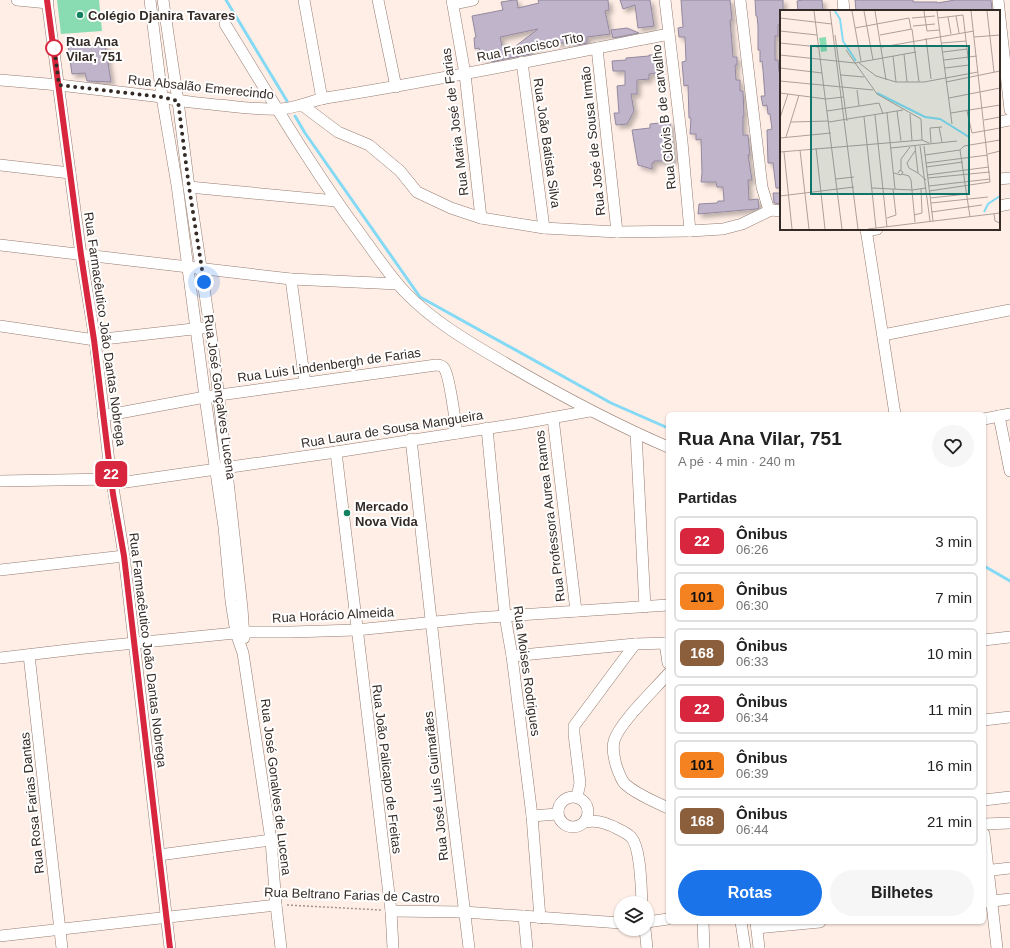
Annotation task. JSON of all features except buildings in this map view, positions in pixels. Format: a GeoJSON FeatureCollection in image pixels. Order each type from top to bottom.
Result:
{"type":"FeatureCollection","features":[{"type":"Feature","properties":{"kind":"street"},"geometry":{"type":"LineString","coordinates":[[17,0],[47,1]]}},
{"type":"Feature","properties":{"kind":"street","name":"Rua José Gonçalves Lucena"},"geometry":{"type":"LineString","coordinates":[[150,0],[162,97],[172,149],[205,397],[221,469]]}},
{"type":"Feature","properties":{"kind":"street","name":"Rua José Gonçalves Lucena"},"geometry":{"type":"LineString","coordinates":[[163,0],[219,396],[221,469],[240,632]]}},
{"type":"Feature","properties":{"kind":"street"},"geometry":{"type":"LineString","coordinates":[[304,0],[322,99]]}},
{"type":"Feature","properties":{"kind":"street"},"geometry":{"type":"LineString","coordinates":[[378,0],[396,87]]}},
{"type":"Feature","properties":{"kind":"street"},"geometry":{"type":"LineString","coordinates":[[452,2],[473,0]]}},
{"type":"Feature","properties":{"kind":"street","name":"Rua Clóvis B de carvalho"},"geometry":{"type":"LineString","coordinates":[[665,0],[682,142],[690,231]]}},
{"type":"Feature","properties":{"kind":"street"},"geometry":{"type":"LineString","coordinates":[[740,0],[762,187],[768,207],[776,211]]}},
{"type":"Feature","properties":{"kind":"street"},"geometry":{"type":"LineString","coordinates":[[843,0],[844,10]]}},
{"type":"Feature","properties":{"kind":"street"},"geometry":{"type":"LineString","coordinates":[[998,0],[999,10]]}},
{"type":"Feature","properties":{"kind":"street","name":"Rua Farmacêutico João Dantas Nobrega"},"geometry":{"type":"LineString","coordinates":[[47,1],[112,482],[124,556],[133,643],[170,948]]}},
{"type":"Feature","properties":{"kind":"street","name":"Rua Maria José de Farias"},"geometry":{"type":"LineString","coordinates":[[452,2],[465,74],[481,218]]}},
{"type":"Feature","properties":{"kind":"street"},"geometry":{"type":"LineString","coordinates":[[1000,16],[1010,110]]}},
{"type":"Feature","properties":{"kind":"street"},"geometry":{"type":"LineString","coordinates":[[225,24],[336,201],[398,284],[421,307],[447,328],[538,382],[590,411],[666,446]]}},
{"type":"Feature","properties":{"kind":"street","name":"Rua Francisco Tito"},"geometry":{"type":"LineString","coordinates":[[396,87],[669,34]]}},
{"type":"Feature","properties":{"kind":"street","name":"Rua José de Sousa Irmão"},"geometry":{"type":"LineString","coordinates":[[597,48],[617,232]]}},
{"type":"Feature","properties":{"kind":"street","name":"Rua João Batista Silva"},"geometry":{"type":"LineString","coordinates":[[522,62],[544,228]]}},
{"type":"Feature","properties":{"kind":"street","name":"Rua Absalão Emerecindo"},"geometry":{"type":"LineString","coordinates":[[0,80],[59,85],[162,97],[178,101],[254,109],[292,108],[322,99],[396,87]]}},
{"type":"Feature","properties":{"kind":"street"},"geometry":{"type":"LineString","coordinates":[[302,104],[338,132],[369,145],[400,171],[418,192],[451,208],[481,218],[544,228],[617,232],[690,231],[723,229],[742,224],[776,211]]}},
{"type":"Feature","properties":{"kind":"street"},"geometry":{"type":"LineString","coordinates":[[1000,122],[1010,120]]}},
{"type":"Feature","properties":{"kind":"street"},"geometry":{"type":"LineString","coordinates":[[0,165],[70,173]]}},
{"type":"Feature","properties":{"kind":"street"},"geometry":{"type":"LineString","coordinates":[[1000,179],[1010,178]]}},
{"type":"Feature","properties":{"kind":"street"},"geometry":{"type":"LineString","coordinates":[[189,187],[336,201]]}},
{"type":"Feature","properties":{"kind":"street"},"geometry":{"type":"LineString","coordinates":[[1000,206],[1010,204]]}},
{"type":"Feature","properties":{"kind":"street"},"geometry":{"type":"LineString","coordinates":[[869,230],[894,412]]}},
{"type":"Feature","properties":{"kind":"street"},"geometry":{"type":"LineString","coordinates":[[0,245],[291,279],[398,284]]}},
{"type":"Feature","properties":{"kind":"street"},"geometry":{"type":"LineString","coordinates":[[291,279],[305,383]]}},
{"type":"Feature","properties":{"kind":"street"},"geometry":{"type":"LineString","coordinates":[[883,335],[1010,310]]}},
{"type":"Feature","properties":{"kind":"street"},"geometry":{"type":"LineString","coordinates":[[0,326],[94,340],[210,327]]}},
{"type":"Feature","properties":{"kind":"street","name":"Rua Luis Lindenbergh de Farias"},"geometry":{"type":"LineString","coordinates":[[103,416],[205,397],[376,374],[428,365],[441,365],[445,369],[448,379],[457,433]]}},
{"type":"Feature","properties":{"kind":"street","name":"Rua Laura de Sousa Mangueira"},"geometry":{"type":"LineString","coordinates":[[0,481],[112,482],[221,469],[336,452],[590,411]]}},
{"type":"Feature","properties":{"kind":"street"},"geometry":{"type":"LineString","coordinates":[[986,419],[1004,415],[1010,471]]}},
{"type":"Feature","properties":{"kind":"street","name":"Rua Professora Aurea Ramos"},"geometry":{"type":"LineString","coordinates":[[553,418],[576,611]]}},
{"type":"Feature","properties":{"kind":"street","name":"Rua Moises Rodrigues"},"geometry":{"type":"LineString","coordinates":[[487,428],[505,616],[512,656],[532,816],[540,918]]}},
{"type":"Feature","properties":{"kind":"street"},"geometry":{"type":"LineString","coordinates":[[636,433],[645,607]]}},
{"type":"Feature","properties":{"kind":"street","name":"Rua José Luís Guimarães"},"geometry":{"type":"LineString","coordinates":[[411,439],[430,621],[469,948]]}},
{"type":"Feature","properties":{"kind":"street","name":"Rua João Palicapo de Freitas"},"geometry":{"type":"LineString","coordinates":[[336,452],[356,630],[391,911],[393,948]]}},
{"type":"Feature","properties":{"kind":"street"},"geometry":{"type":"LineString","coordinates":[[0,570],[124,556]]}},
{"type":"Feature","properties":{"kind":"street","name":"Rua Horácio Almeida"},"geometry":{"type":"LineString","coordinates":[[0,658],[240,632],[356,630],[430,621],[666,605]]}},
{"type":"Feature","properties":{"kind":"street","name":"Rua José Gonalves de Lucena"},"geometry":{"type":"LineString","coordinates":[[240,632],[271,840],[281,948]]}},
{"type":"Feature","properties":{"kind":"street"},"geometry":{"type":"LineString","coordinates":[[986,640],[1010,637]]}},
{"type":"Feature","properties":{"kind":"street"},"geometry":{"type":"LineString","coordinates":[[512,656],[635,644],[666,643]]}},
{"type":"Feature","properties":{"kind":"street"},"geometry":{"type":"LineString","coordinates":[[577,797],[580,783],[574,726],[635,644]]}},
{"type":"Feature","properties":{"kind":"street","name":"Rua Rosa Farias Dantas"},"geometry":{"type":"LineString","coordinates":[[29,655],[62,948]]}},
{"type":"Feature","properties":{"kind":"street"},"geometry":{"type":"LineString","coordinates":[[666,676],[636,708],[618,732],[614,741],[613,753],[617,768],[624,783],[634,791],[666,807]]}},
{"type":"Feature","properties":{"kind":"street"},"geometry":{"type":"LineString","coordinates":[[986,720],[1010,717]]}},
{"type":"Feature","properties":{"kind":"street"},"geometry":{"type":"LineString","coordinates":[[571,796],[577,797],[587,804],[589,810],[585,822],[581,826],[575,828],[563,824],[559,820],[557,814],[561,802],[571,796]]}},
{"type":"Feature","properties":{"kind":"street"},"geometry":{"type":"LineString","coordinates":[[986,800],[1010,797]]}},
{"type":"Feature","properties":{"kind":"street"},"geometry":{"type":"LineString","coordinates":[[532,816],[557,814]]}},
{"type":"Feature","properties":{"kind":"street"},"geometry":{"type":"LineString","coordinates":[[585,822],[593,821],[603,823],[624,832],[633,840],[638,858],[641,896]]}},
{"type":"Feature","properties":{"kind":"street"},"geometry":{"type":"LineString","coordinates":[[986,824],[1010,823]]}},
{"type":"Feature","properties":{"kind":"street"},"geometry":{"type":"LineString","coordinates":[[159,855],[271,840]]}},
{"type":"Feature","properties":{"kind":"street"},"geometry":{"type":"LineString","coordinates":[[997,948],[988,901],[986,871],[1010,868]]}},
{"type":"Feature","properties":{"kind":"street"},"geometry":{"type":"LineString","coordinates":[[988,901],[1010,899]]}},
{"type":"Feature","properties":{"kind":"street","name":"Rua Beltrano Farias de Castro"},"geometry":{"type":"LineString","coordinates":[[0,936],[276,905]]}},
{"type":"Feature","properties":{"kind":"street","name":"Rua Beltrano Farias de Castro"},"geometry":{"type":"LineString","coordinates":[[391,911],[464,912],[614,923]]}},
{"type":"Feature","properties":{"kind":"street"},"geometry":{"type":"LineString","coordinates":[[524,916],[527,948]]}},
{"type":"Feature","properties":{"kind":"street"},"geometry":{"type":"LineString","coordinates":[[654,921],[666,920]]}},
{"type":"Feature","properties":{"kind":"street"},"geometry":{"type":"LineString","coordinates":[[703,924],[704,948]]}},
{"type":"Feature","properties":{"kind":"street"},"geometry":{"type":"LineString","coordinates":[[741,924],[745,948]]}},
{"type":"Feature","properties":{"kind":"street"},"geometry":{"type":"LineString","coordinates":[[759,948],[757,925],[778,924]]}},
{"type":"Feature","properties":{"kind":"street"},"geometry":{"type":"LineString","coordinates":[[646,936],[647,948]]}},
{"type":"Feature","properties":{"kind":"path","name":"Rua Beltrano Farias de Castro"},"geometry":{"type":"LineString","coordinates":[[276,905],[391,911]]}},
{"type":"Feature","properties":{"kind":"green space","name":"Colégio Djanira Tavares"},"geometry":{"type":"Polygon","coordinates":[[[57,0],[99,0],[102,31],[61,34],[57,0]]]}},
{"type":"Feature","properties":{"kind":"waterway"},"geometry":{"type":"LineString","coordinates":[[226,0],[287,101]]}},
{"type":"Feature","properties":{"kind":"waterway"},"geometry":{"type":"LineString","coordinates":[[295,116],[305,133],[420,297],[611,403],[666,427]]}},
{"type":"Feature","properties":{"kind":"waterway"},"geometry":{"type":"LineString","coordinates":[[986,567],[1010,581]]}},
{"type":"Feature","properties":{"kind":"bus line","name":"22"},"geometry":{"type":"LineString","coordinates":[[47,0],[81,255],[91,316],[113,494],[124,556],[133,643],[170,948]]}},
{"type":"Feature","properties":{"kind":"place","name":"Colégio Djanira Tavares"},"geometry":{"type":"Point","coordinates":[80,15]}},
{"type":"Feature","properties":{"kind":"place","name":"Rua Ana Vilar, 751"},"geometry":{"type":"Point","coordinates":[54,48]}},
{"type":"Feature","properties":{"kind":"place","name":"Mercado Nova Vida"},"geometry":{"type":"Point","coordinates":[347,513]}},
{"type":"Feature","properties":{"kind":"route"},"geometry":{"type":"LineString","coordinates":[[54,48],[54,46],[59,85],[162,97],[178,101],[189,187],[204,282]]}}]}
